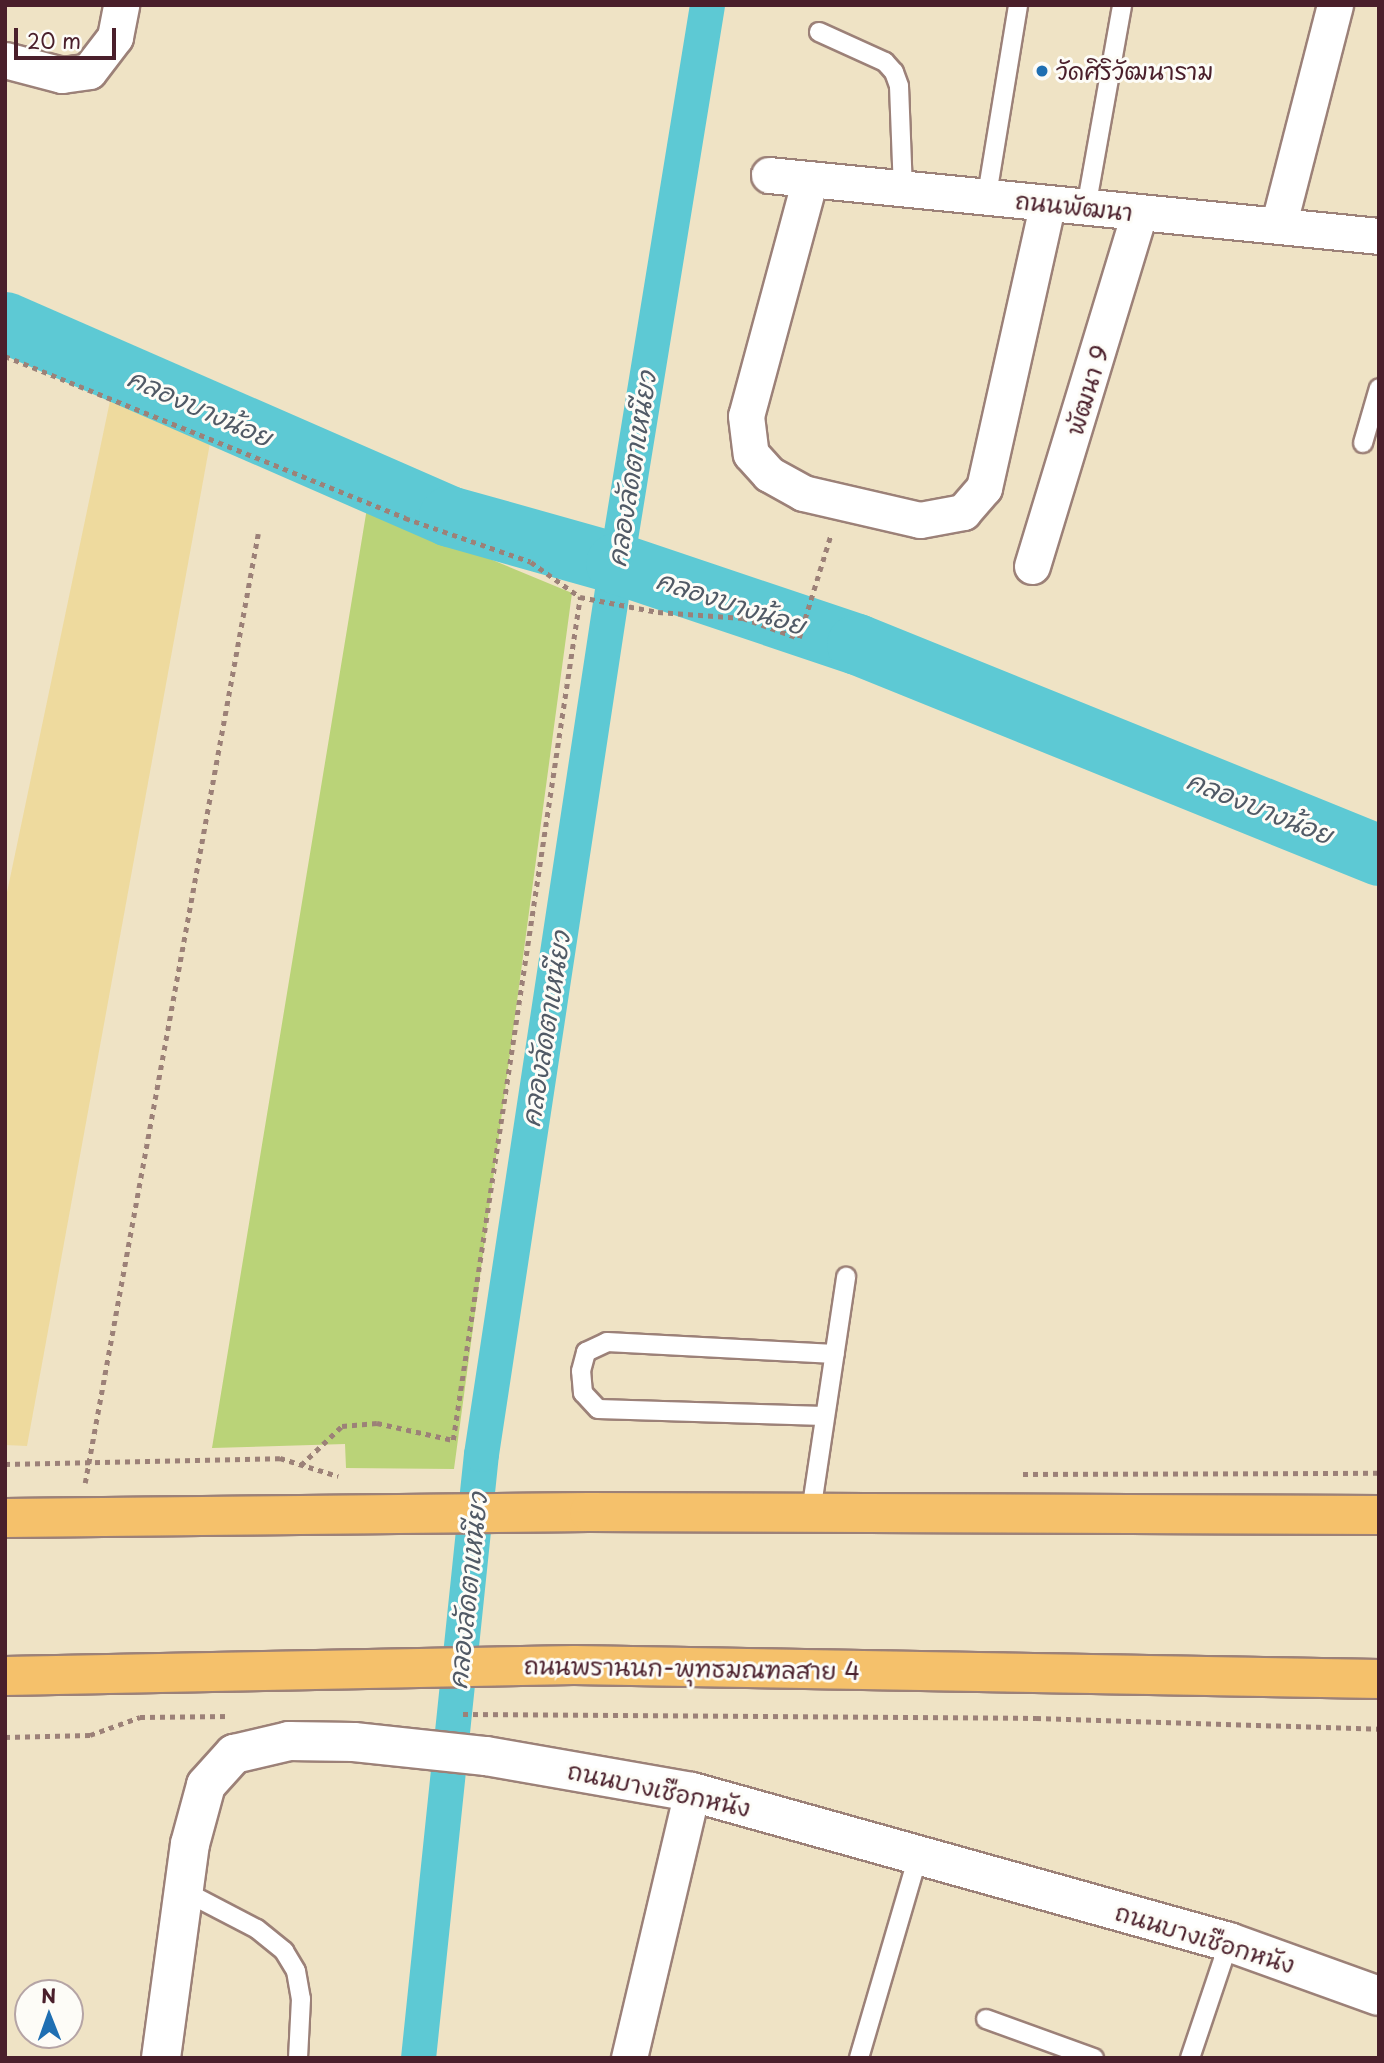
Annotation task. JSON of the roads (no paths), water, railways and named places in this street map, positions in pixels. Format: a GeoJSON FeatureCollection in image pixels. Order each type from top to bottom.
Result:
{"type":"FeatureCollection","features":[{"type":"Feature","properties":{"kind":"main road"},"geometry":{"type":"LineString","coordinates":[[5,1518],[589,1512],[1379,1515]]}},
{"type":"Feature","properties":{"kind":"main road","name":"ถนนพรานนก-พุทธมณฑลสาย 4"},"geometry":{"type":"LineString","coordinates":[[5,1676],[324,1667],[574,1665],[1379,1679]]}},
{"type":"Feature","properties":{"kind":"street"},"geometry":{"type":"LineString","coordinates":[[5,60],[62,75],[89,71],[115,37],[121,5]]}},
{"type":"Feature","properties":{"kind":"street"},"geometry":{"type":"LineString","coordinates":[[1279,223],[1335,5]]}},
{"type":"Feature","properties":{"kind":"street","name":"ถนนพัฒนา"},"geometry":{"type":"LineString","coordinates":[[769,175],[987,195],[1047,205],[1279,223],[1379,236]]}},
{"type":"Feature","properties":{"kind":"street"},"geometry":{"type":"LineString","coordinates":[[810,179],[746,416],[746,438],[751,454],[769,474],[803,493],[920,520],[948,518],[978,500],[1047,205]]}},
{"type":"Feature","properties":{"kind":"street","name":"พัฒนา 9"},"geometry":{"type":"LineString","coordinates":[[1032,566],[1139,213]]}},
{"type":"Feature","properties":{"kind":"street","name":"ถนนบางเชือกหนัง"},"geometry":{"type":"LineString","coordinates":[[161,2058],[190,1844],[205,1785],[233,1754],[289,1741],[403,1746],[486,1756],[692,1792],[920,1852],[1229,1942],[1379,1996]]}},
{"type":"Feature","properties":{"kind":"street"},"geometry":{"type":"LineString","coordinates":[[629,2058],[692,1792]]}},
{"type":"Feature","properties":{"kind":"lane"},"geometry":{"type":"LineString","coordinates":[[987,195],[1018,5]]}},
{"type":"Feature","properties":{"kind":"lane"},"geometry":{"type":"LineString","coordinates":[[1086,208],[1122,5]]}},
{"type":"Feature","properties":{"kind":"lane"},"geometry":{"type":"LineString","coordinates":[[819,32],[885,62],[894,72],[899,86],[903,188]]}},
{"type":"Feature","properties":{"kind":"lane"},"geometry":{"type":"LineString","coordinates":[[1363,443],[1379,388]]}},
{"type":"Feature","properties":{"kind":"lane"},"geometry":{"type":"LineString","coordinates":[[811,1512],[846,1277]]}},
{"type":"Feature","properties":{"kind":"lane"},"geometry":{"type":"LineString","coordinates":[[824,1416],[598,1409],[583,1393],[581,1371],[586,1352],[607,1342],[835,1354]]}},
{"type":"Feature","properties":{"kind":"lane"},"geometry":{"type":"LineString","coordinates":[[859,2058],[920,1852]]}},
{"type":"Feature","properties":{"kind":"lane"},"geometry":{"type":"LineString","coordinates":[[184,1891],[257,1929],[284,1951],[296,1971],[301,1999],[298,2058]]}},
{"type":"Feature","properties":{"kind":"lane"},"geometry":{"type":"LineString","coordinates":[[1189,2058],[1229,1942]]}},
{"type":"Feature","properties":{"kind":"lane"},"geometry":{"type":"LineString","coordinates":[[986,2019],[1094,2058]]}},
{"type":"Feature","properties":{"kind":"waterway","name":"คลองลัดตาเหนียว"},"geometry":{"type":"LineString","coordinates":[[418,2058],[481,1454],[616,563],[707,5]]}},
{"type":"Feature","properties":{"kind":"waterway","name":"คลองบางน้อย"},"geometry":{"type":"LineString","coordinates":[[5,322],[449,516],[616,563],[857,644],[1379,855]]}},
{"type":"Feature","properties":{"kind":"place","name":"วัดศิริวัฒนาราม"},"geometry":{"type":"Point","coordinates":[1042,71]}}]}
